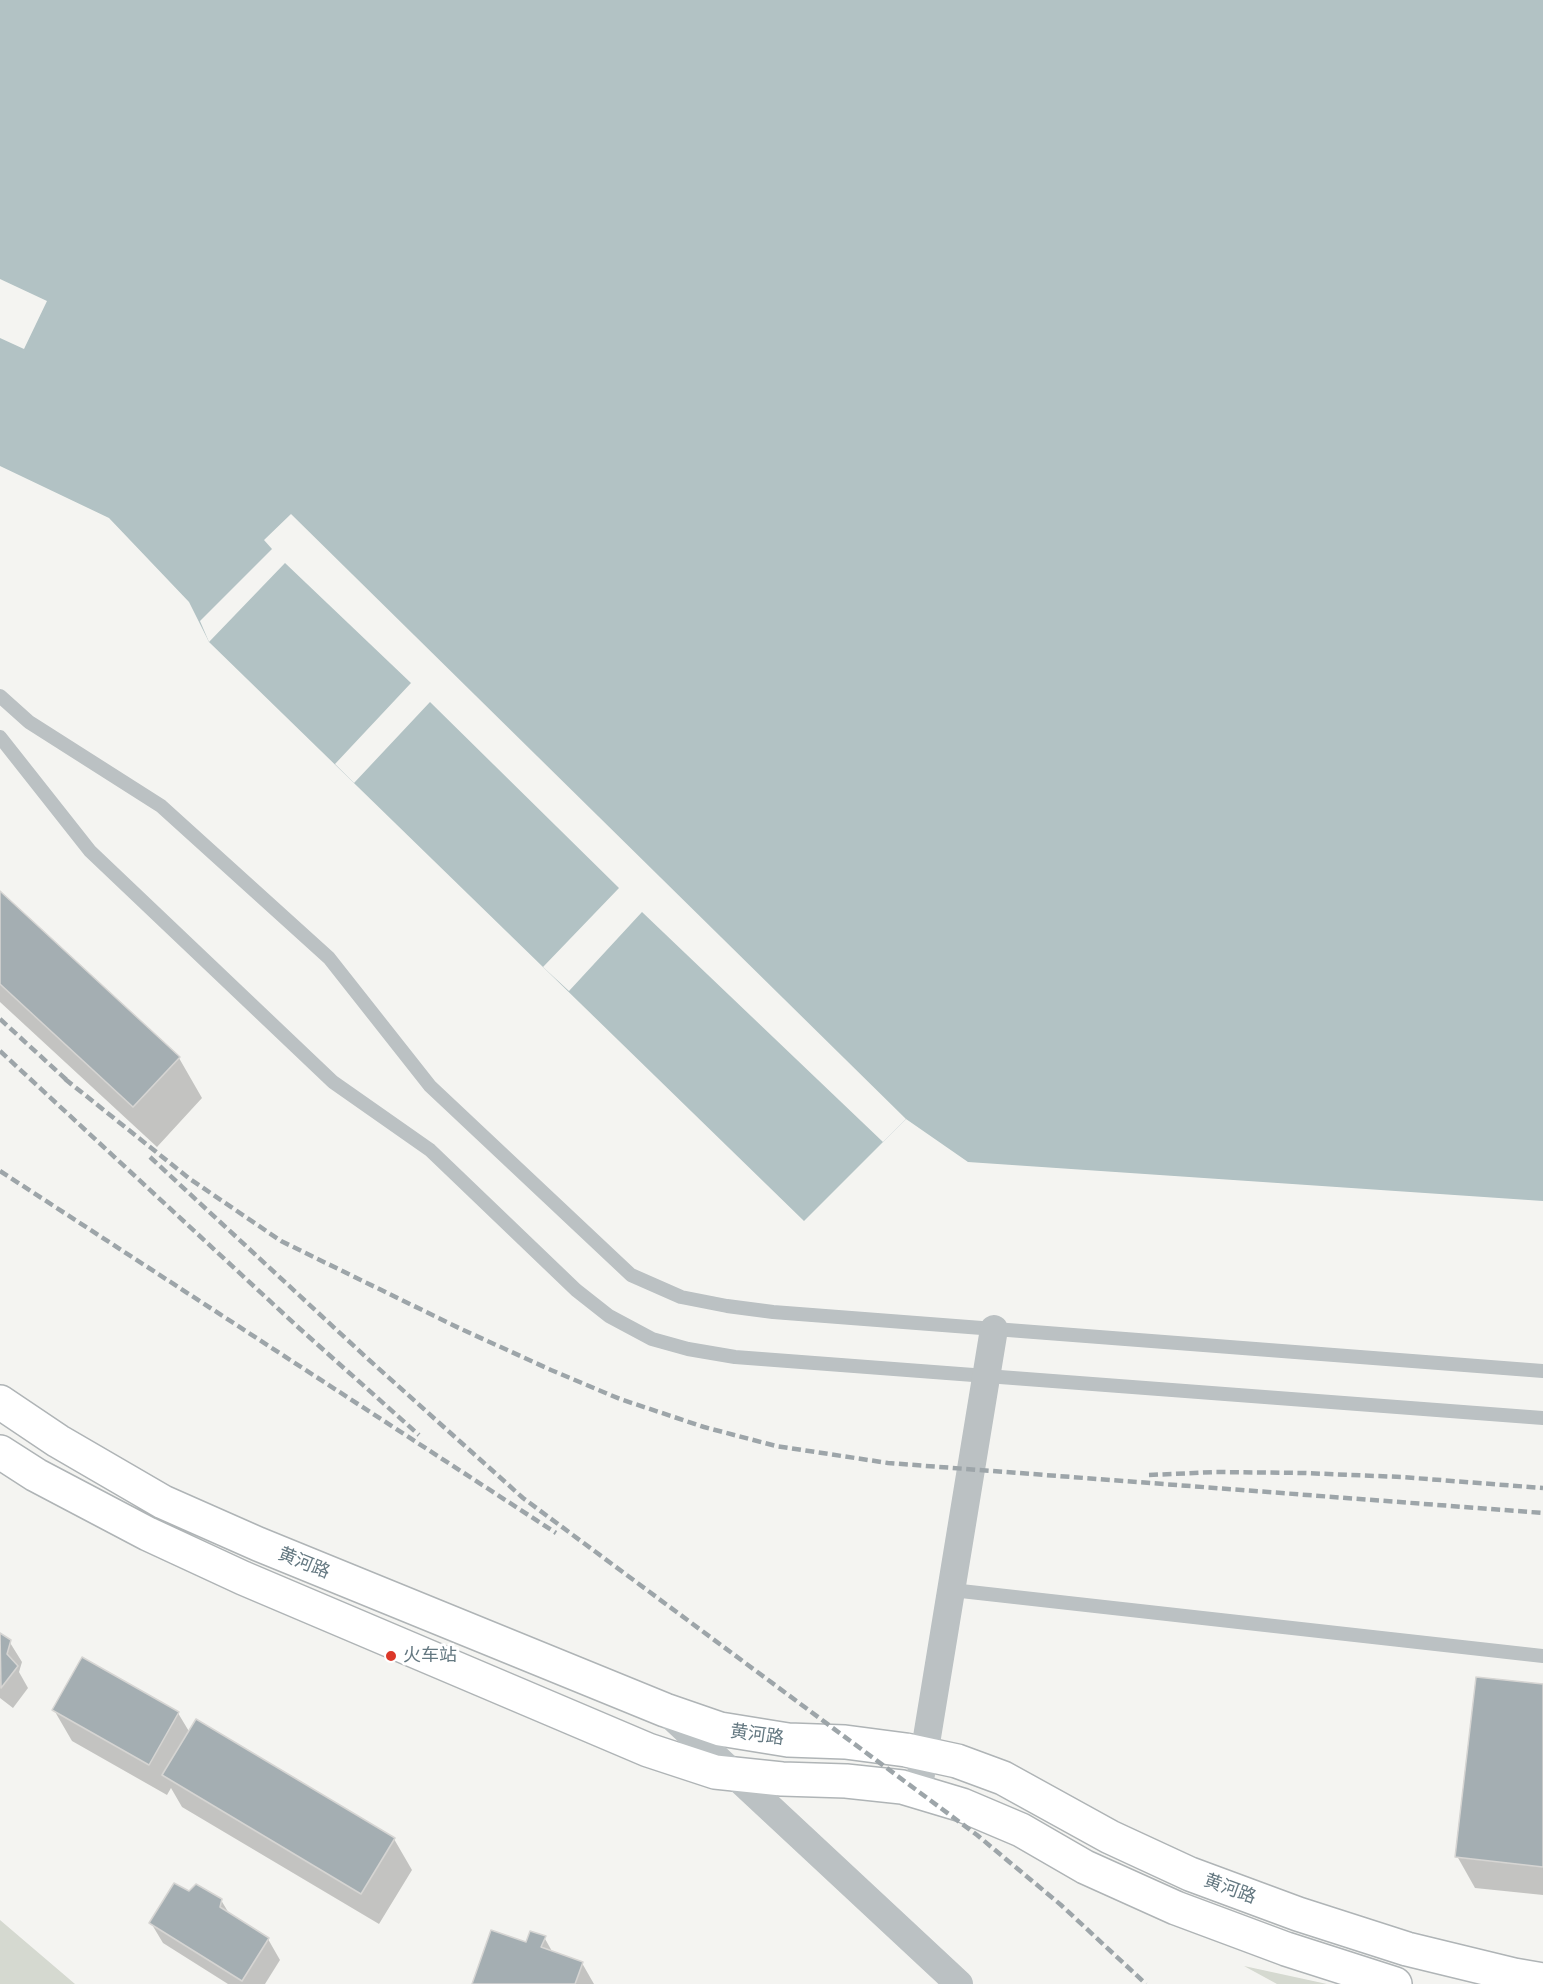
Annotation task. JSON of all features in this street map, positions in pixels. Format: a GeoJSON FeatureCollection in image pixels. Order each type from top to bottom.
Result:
{"type":"FeatureCollection","features":[{"type":"Feature","properties":{"kind":"highway","name":"黄河路"},"geometry":{"type":"LineString","coordinates":[[0,1402],[58,1441],[163,1502],[258,1544],[665,1710],[720,1730],[788,1740],[845,1742],[957,1761],[1003,1778],[1110,1837],[1212,1882],[1298,1914],[1407,1948],[1543,1980]]}},
{"type":"Feature","properties":{"kind":"highway","name":"黄河路"},"geometry":{"type":"LineString","coordinates":[[0,1452],[36,1475],[148,1534],[243,1578],[648,1750],[715,1772],[902,1787],[962,1805],[1021,1830],[1085,1867],[1176,1908],[1286,1949],[1395,1984]]}},
{"type":"Feature","properties":{"kind":"street"},"geometry":{"type":"LineString","coordinates":[[918,1792],[994,1329]]}},
{"type":"Feature","properties":{"kind":"street"},"geometry":{"type":"LineString","coordinates":[[665,1710],[958,1984]]}},
{"type":"Feature","properties":{"kind":"lane"},"geometry":{"type":"LineString","coordinates":[[0,696],[29,723],[161,806],[329,958],[430,1086],[632,1275],[681,1297],[773,1312],[1543,1371]]}},
{"type":"Feature","properties":{"kind":"lane"},"geometry":{"type":"LineString","coordinates":[[0,737],[90,851],[333,1082],[430,1150],[576,1290],[609,1316],[652,1339],[716,1354],[1543,1418]]}},
{"type":"Feature","properties":{"kind":"lane"},"geometry":{"type":"LineString","coordinates":[[952,1590],[1543,1656]]}},
{"type":"Feature","properties":{"kind":"shaded area"},"geometry":{"type":"Polygon","coordinates":[[[0,0],[1543,0],[1543,1201],[968,1162],[906,1119],[804,1221],[209,642],[189,602],[109,518],[0,466],[0,0]]]}},
{"type":"Feature","properties":{"kind":"shaded area"},"geometry":{"type":"Polygon","coordinates":[[[0,1920],[75,1984],[0,1984],[0,1920]]]}},
{"type":"Feature","properties":{"kind":"shaded area"},"geometry":{"type":"Polygon","coordinates":[[[1244,1966],[1327,1984],[1277,1984],[1244,1966]]]}},
{"type":"Feature","properties":{"kind":"pier"},"geometry":{"type":"Polygon","coordinates":[[[0,279],[47,301],[24,349],[0,338],[0,279]]]}},
{"type":"Feature","properties":{"kind":"pier"},"geometry":{"type":"Polygon","coordinates":[[[291,514],[906,1119],[883,1142],[642,912],[569,991],[543,967],[619,888],[430,702],[354,783],[335,764],[411,683],[285,563],[209,642],[200,621],[272,549],[264,540],[291,514]]]}},
{"type":"Feature","properties":{"kind":"building"},"geometry":{"type":"Polygon","coordinates":[[[0,891],[180,1057],[133,1107],[0,984],[0,891]]]}},
{"type":"Feature","properties":{"kind":"building"},"geometry":{"type":"Polygon","coordinates":[[[0,1633],[11,1640],[7,1654],[18,1666],[1,1688],[0,1633]]]}},
{"type":"Feature","properties":{"kind":"building"},"geometry":{"type":"Polygon","coordinates":[[[82,1657],[179,1712],[149,1765],[52,1710],[82,1657]]]}},
{"type":"Feature","properties":{"kind":"building"},"geometry":{"type":"Polygon","coordinates":[[[1476,1677],[1543,1684],[1543,1867],[1455,1857],[1476,1677]]]}},
{"type":"Feature","properties":{"kind":"building"},"geometry":{"type":"Polygon","coordinates":[[[196,1719],[395,1838],[361,1894],[162,1775],[196,1719]]]}},
{"type":"Feature","properties":{"kind":"building"},"geometry":{"type":"Polygon","coordinates":[[[174,1883],[189,1891],[196,1884],[222,1899],[220,1907],[269,1938],[242,1981],[149,1923],[174,1883]]]}},
{"type":"Feature","properties":{"kind":"building"},"geometry":{"type":"Polygon","coordinates":[[[491,1930],[526,1942],[530,1931],[546,1936],[541,1947],[583,1962],[575,1984],[472,1984],[491,1930]]]}},
{"type":"Feature","properties":{"kind":"railway"},"geometry":{"type":"LineString","coordinates":[[0,1019],[71,1084]]}},
{"type":"Feature","properties":{"kind":"railway"},"geometry":{"type":"LineString","coordinates":[[0,1051],[299,1328],[419,1435]]}},
{"type":"Feature","properties":{"kind":"railway"},"geometry":{"type":"LineString","coordinates":[[65,1079],[190,1179],[281,1241],[551,1370],[620,1399],[704,1427],[776,1446],[888,1463],[1543,1513]]}},
{"type":"Feature","properties":{"kind":"railway"},"geometry":{"type":"LineString","coordinates":[[150,1157],[368,1359],[523,1498],[977,1835],[1061,1905],[1146,1984]]}},
{"type":"Feature","properties":{"kind":"railway"},"geometry":{"type":"LineString","coordinates":[[0,1171],[556,1533]]}},
{"type":"Feature","properties":{"kind":"railway"},"geometry":{"type":"LineString","coordinates":[[1149,1475],[1216,1472],[1304,1473],[1401,1477],[1543,1488]]}},
{"type":"Feature","properties":{"kind":"place","name":"火车站"},"geometry":{"type":"Point","coordinates":[391,1656]}}]}
